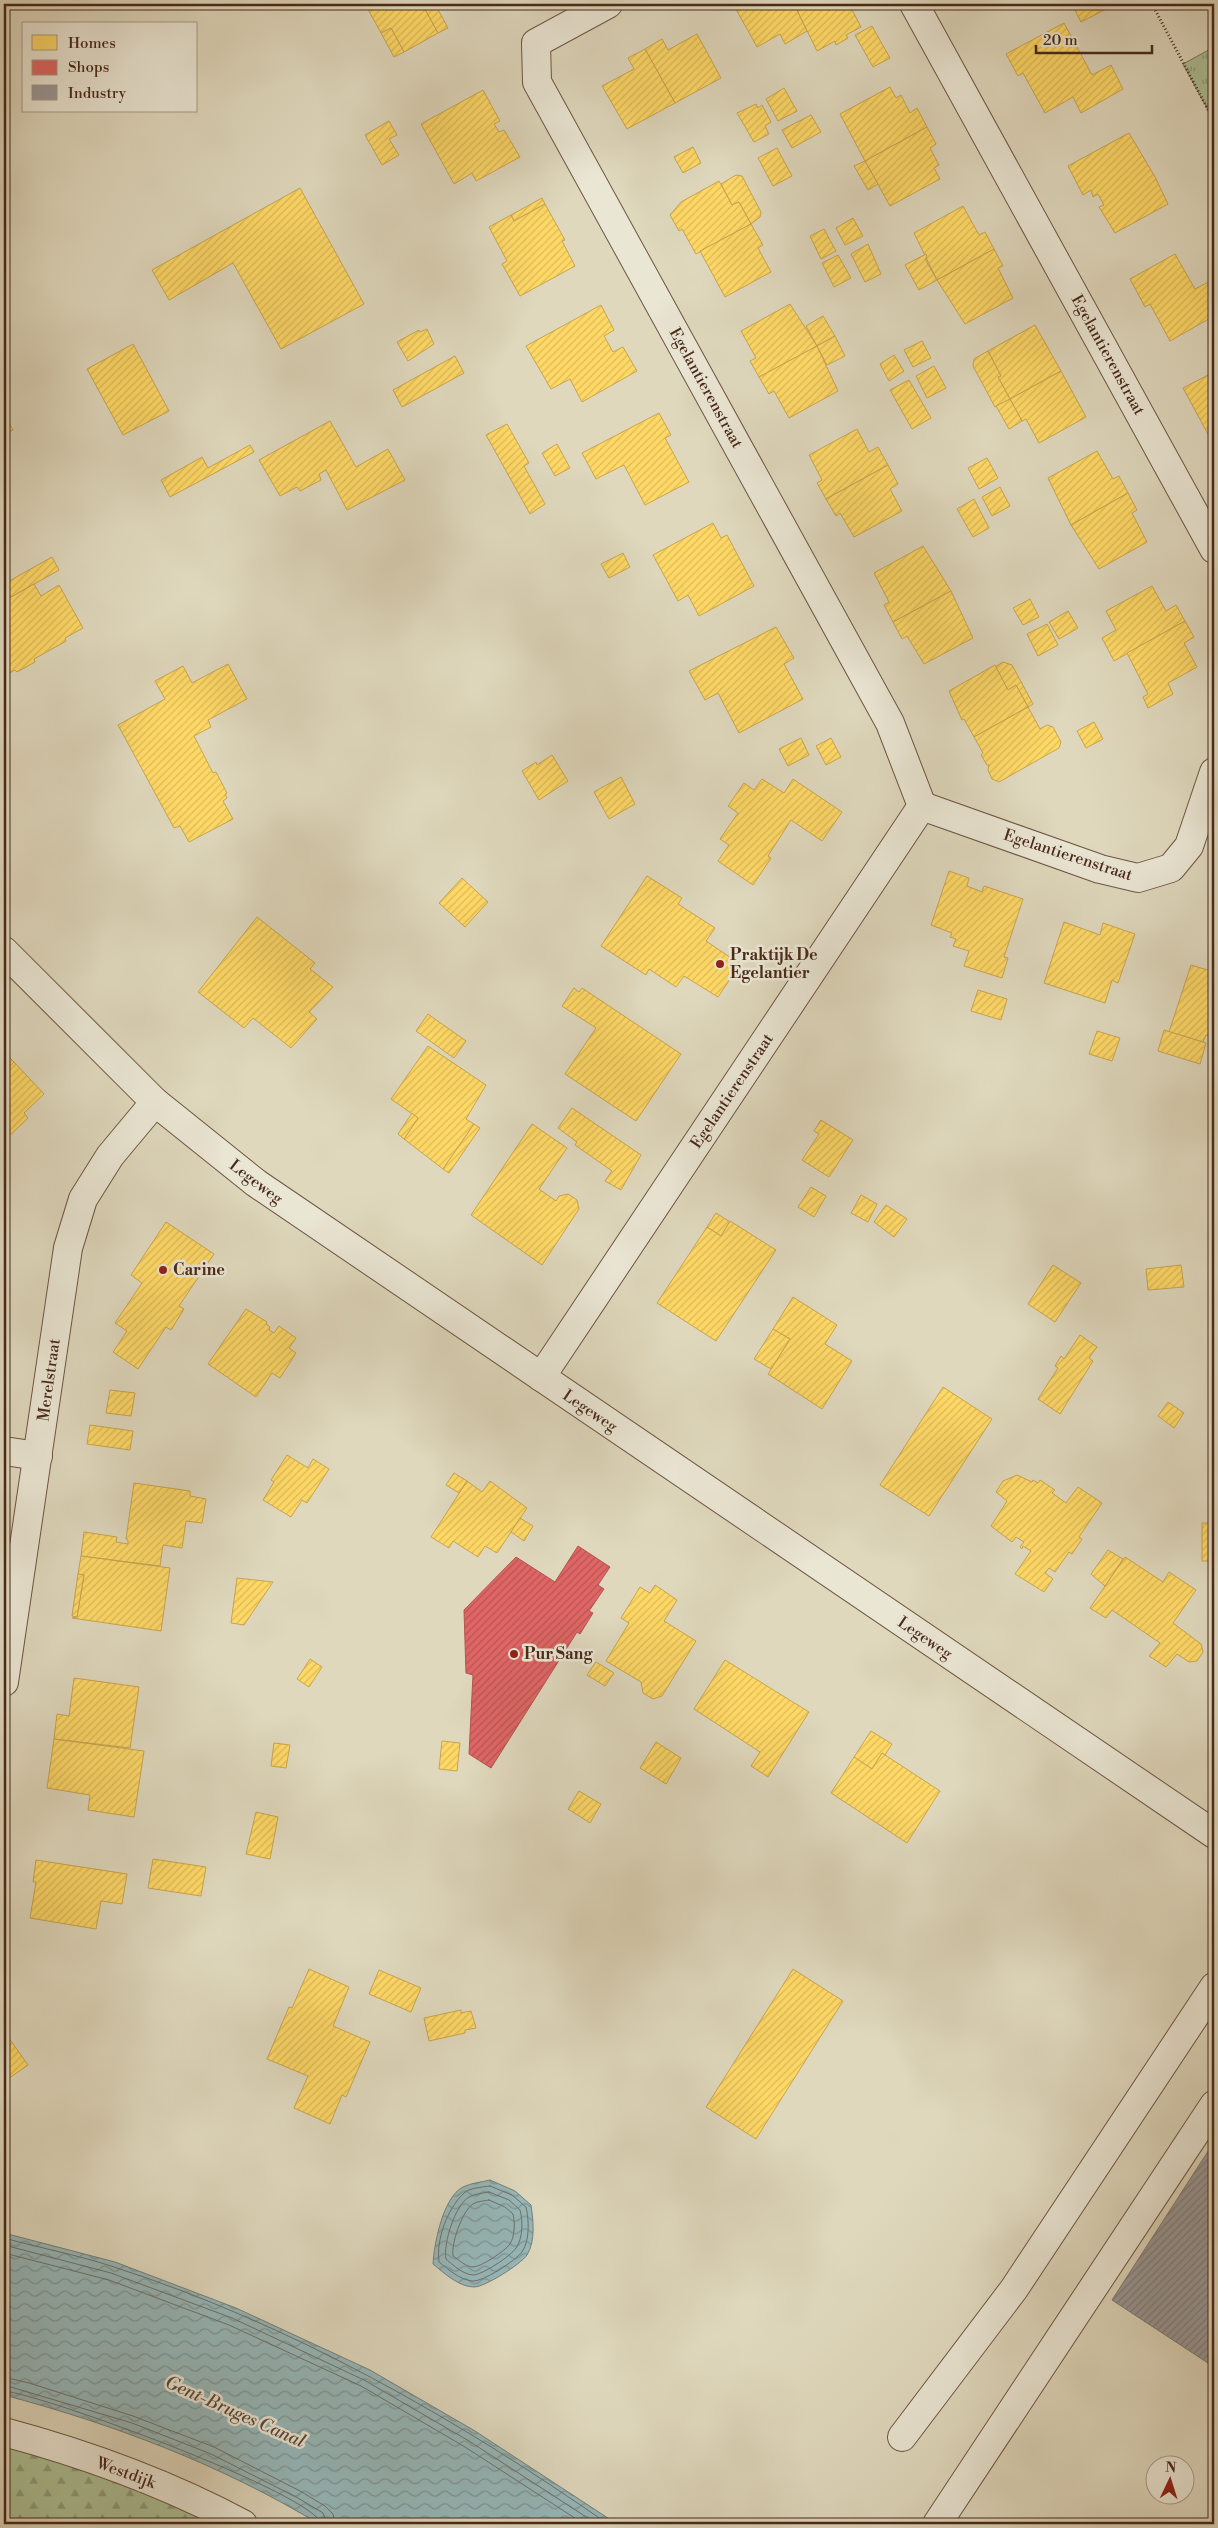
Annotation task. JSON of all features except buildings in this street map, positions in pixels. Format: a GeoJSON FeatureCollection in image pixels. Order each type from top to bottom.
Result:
{"type":"FeatureCollection","features":[{"type":"Feature","properties":{"kind":"street","name":"Egelantierenstraat"},"geometry":{"type":"LineString","coordinates":[[608,4],[536,43],[537,82],[890,723],[922,806],[1100,868],[1138,878],[1171,868],[1189,846],[1214,772]]}},
{"type":"Feature","properties":{"kind":"street","name":"Egelantierenstraat"},"geometry":{"type":"LineString","coordinates":[[914,4],[1214,550]]}},
{"type":"Feature","properties":{"kind":"street","name":"Egelantierenstraat"},"geometry":{"type":"LineString","coordinates":[[541,1377],[922,806]]}},
{"type":"Feature","properties":{"kind":"street","name":"Legeweg"},"geometry":{"type":"LineString","coordinates":[[4,951],[155,1102],[256,1184],[1213,1829]]}},
{"type":"Feature","properties":{"kind":"street","name":"Merelstraat"},"geometry":{"type":"LineString","coordinates":[[4,1682],[68,1248],[83,1199],[110,1156],[155,1102]]}},
{"type":"Feature","properties":{"kind":"street"},"geometry":{"type":"LineString","coordinates":[[4,1451],[38,1456]]}},
{"type":"Feature","properties":{"kind":"street"},"geometry":{"type":"LineString","coordinates":[[902,2437],[1014,2289],[1214,1987]]}},
{"type":"Feature","properties":{"kind":"street"},"geometry":{"type":"LineString","coordinates":[[937,2524],[1214,2105]]}},
{"type":"Feature","properties":{"kind":"street","name":"Westdijk"},"geometry":{"type":"LineString","coordinates":[[4,2432],[116,2468],[191,2496],[244,2524]]}},
{"type":"Feature","properties":{"kind":"path"},"geometry":{"type":"LineString","coordinates":[[1152,4],[1214,121]]}},
{"type":"Feature","properties":{"kind":"green space"},"geometry":{"type":"Polygon","coordinates":[[[1214,47],[1214,121],[1183,64],[1214,47]]]}},
{"type":"Feature","properties":{"kind":"green space"},"geometry":{"type":"Polygon","coordinates":[[[4,2443],[112,2478],[219,2524],[4,2524],[4,2443]]]}},
{"type":"Feature","properties":{"kind":"water"},"geometry":{"type":"Polygon","coordinates":[[[490,2180],[515,2191],[531,2205],[532,2243],[527,2255],[523,2259],[494,2279],[474,2287],[463,2285],[433,2264],[438,2233],[445,2210],[456,2192],[463,2187],[490,2180]]]}},
{"type":"Feature","properties":{"kind":"water","name":"Gent-Bruges Canal"},"geometry":{"type":"Polygon","coordinates":[[[4,2233],[115,2262],[236,2308],[370,2370],[475,2431],[617,2524],[319,2524],[244,2483],[166,2448],[86,2419],[4,2395],[4,2233]]]}},
{"type":"Feature","properties":{"kind":"place","name":"Praktijk De Egelantier"},"geometry":{"type":"Point","coordinates":[720,964]}},
{"type":"Feature","properties":{"kind":"place","name":"Carine"},"geometry":{"type":"Point","coordinates":[163,1270]}},
{"type":"Feature","properties":{"kind":"place","name":"Pur Sang"},"geometry":{"type":"Point","coordinates":[514,1654]}}]}
